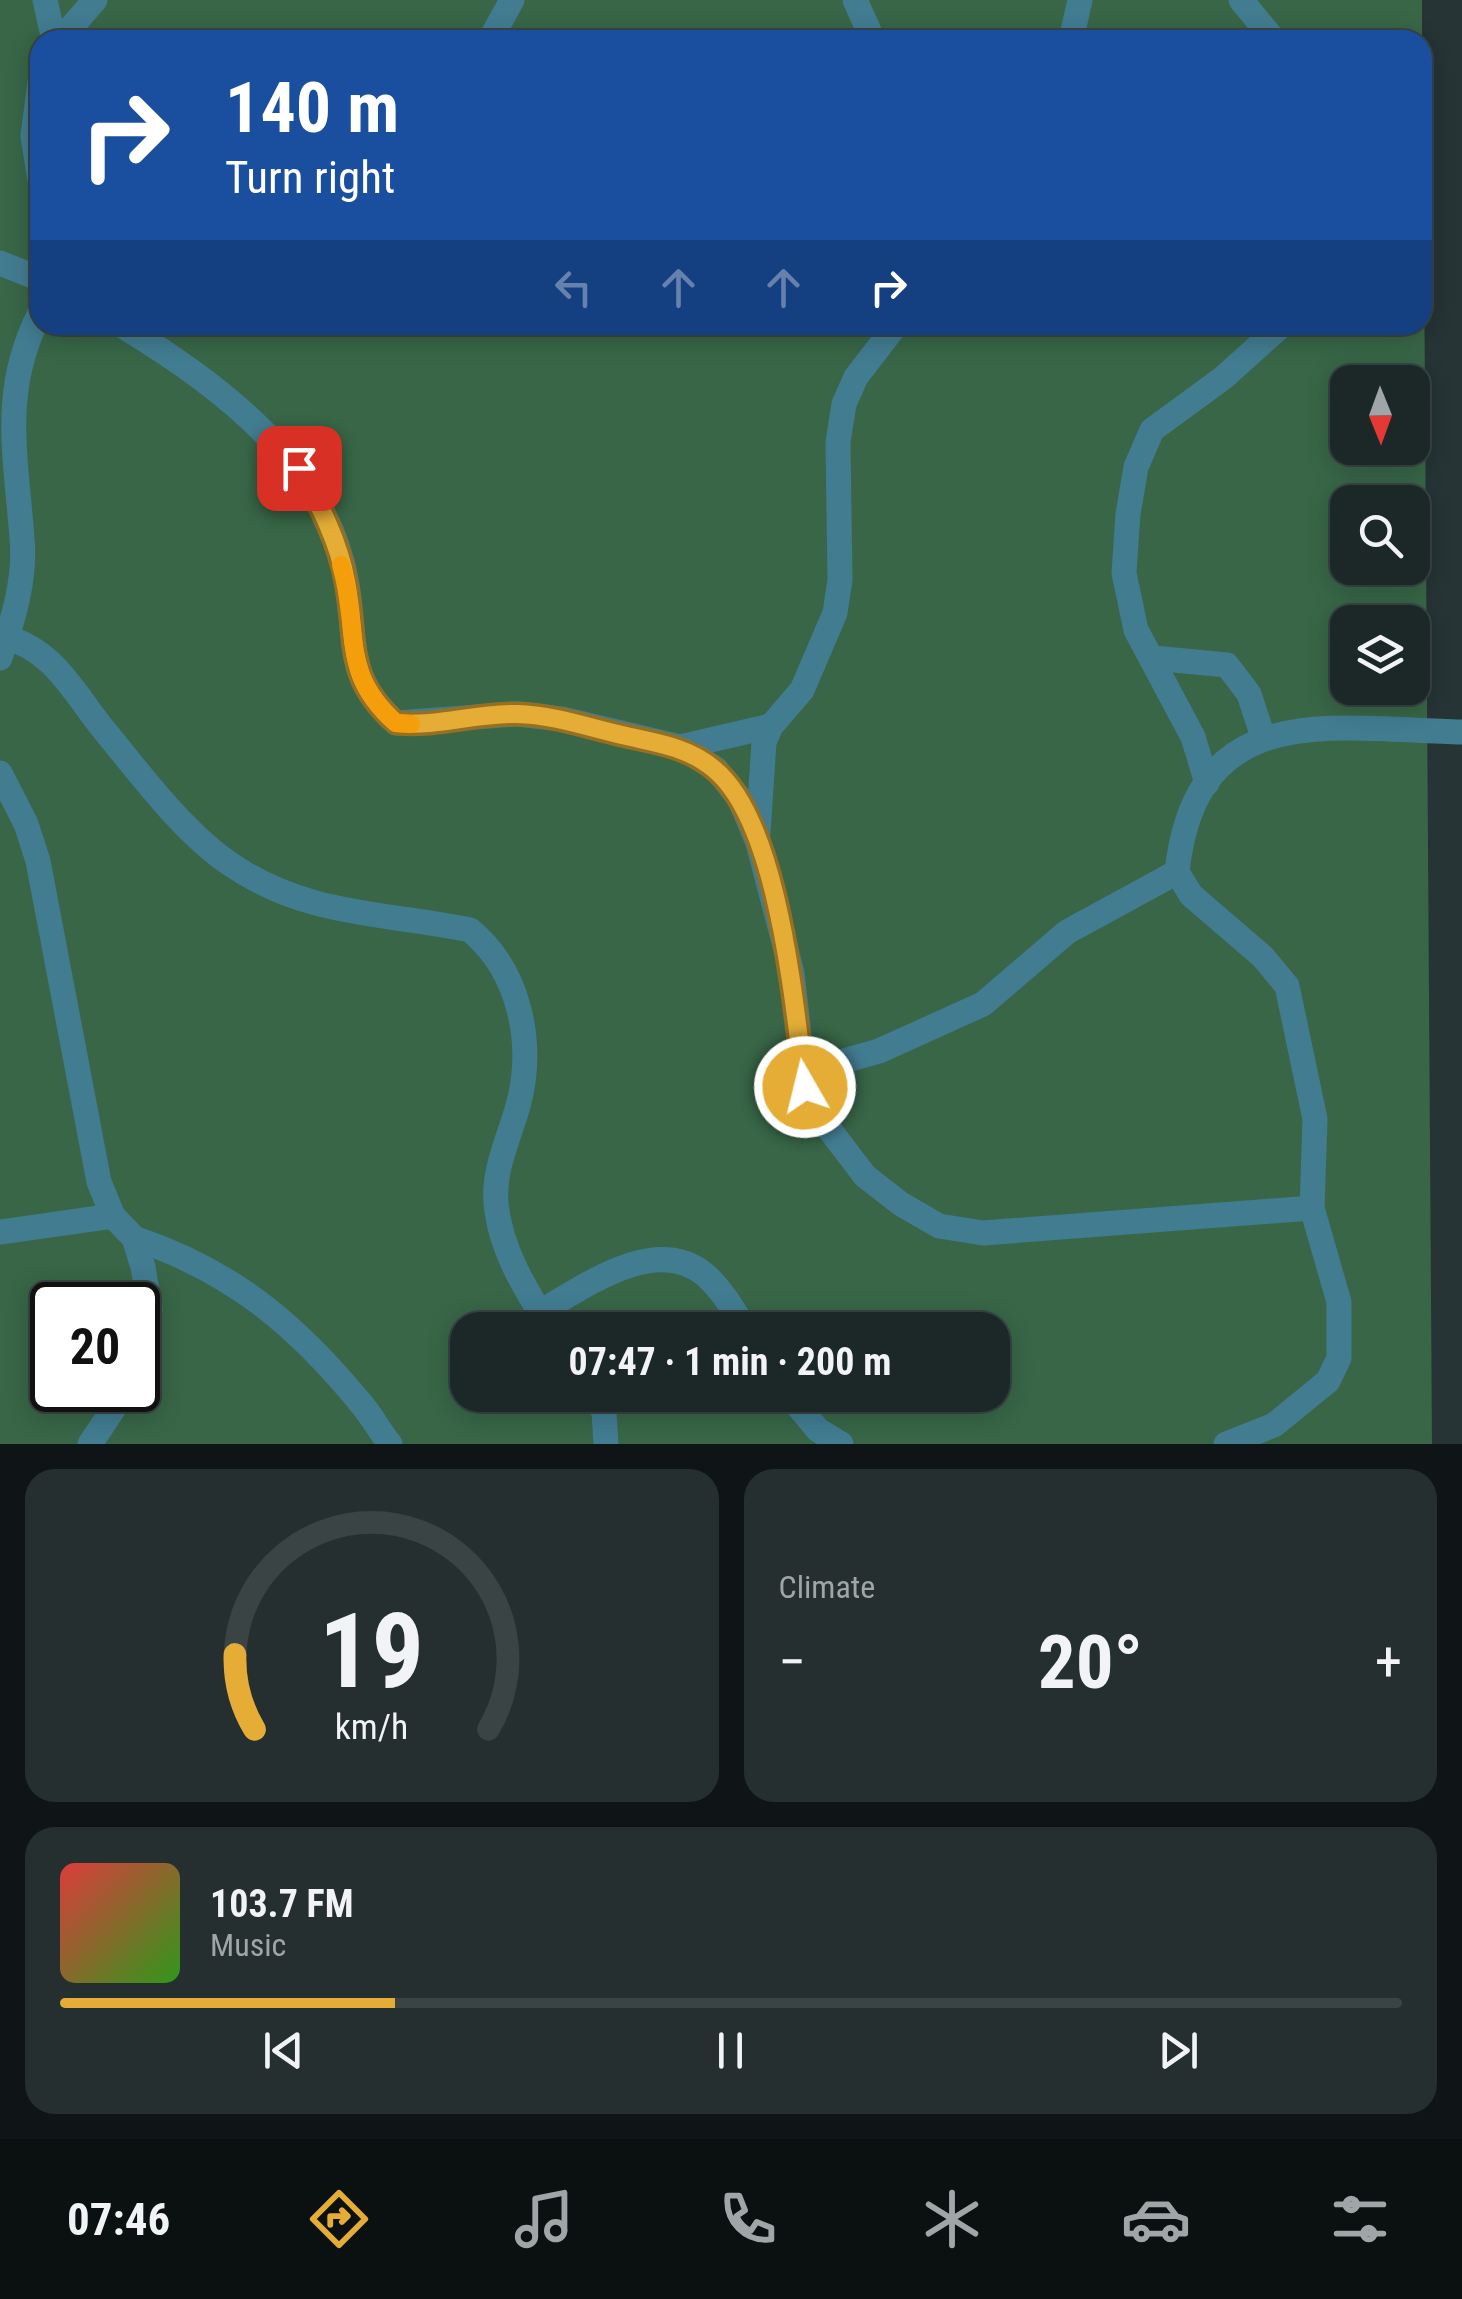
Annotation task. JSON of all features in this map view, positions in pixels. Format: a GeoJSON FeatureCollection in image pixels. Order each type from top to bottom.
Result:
{"type":"FeatureCollection","features":[{"type":"Feature","properties":{"kind":"lane"},"geometry":{"type":"LineString","coordinates":[[45,0],[54,30]]}},
{"type":"Feature","properties":{"kind":"lane"},"geometry":{"type":"LineString","coordinates":[[66,30],[95,0]]}},
{"type":"Feature","properties":{"kind":"lane"},"geometry":{"type":"LineString","coordinates":[[496,30],[512,0]]}},
{"type":"Feature","properties":{"kind":"lane"},"geometry":{"type":"LineString","coordinates":[[856,0],[868,30]]}},
{"type":"Feature","properties":{"kind":"lane"},"geometry":{"type":"LineString","coordinates":[[1072,30],[1080,0]]}},
{"type":"Feature","properties":{"kind":"lane"},"geometry":{"type":"LineString","coordinates":[[1240,0],[1266,30]]}},
{"type":"Feature","properties":{"kind":"lane"},"geometry":{"type":"LineString","coordinates":[[0,263],[30,275]]}},
{"type":"Feature","properties":{"kind":"lane"},"geometry":{"type":"LineString","coordinates":[[30,335],[18,362],[11,393],[9,438],[22,566],[2,644],[39,650],[185,823],[227,862],[314,906],[470,930],[487,944],[504,969],[524,1030],[525,1076],[497,1177],[496,1204],[505,1243],[540,1312]]}},
{"type":"Feature","properties":{"kind":"lane"},"geometry":{"type":"LineString","coordinates":[[135,335],[214,390],[299,468],[320,504],[346,583],[354,661],[366,690],[396,723],[516,714],[562,719],[680,747],[716,769],[739,798],[758,843],[792,974],[805,1087],[817,1113],[864,1176],[939,1226],[983,1234],[1312,1208]]}},
{"type":"Feature","properties":{"kind":"lane"},"geometry":{"type":"LineString","coordinates":[[758,843],[764,742],[771,726],[802,690],[827,640],[840,580],[838,442],[844,404],[856,377],[888,335]]}},
{"type":"Feature","properties":{"kind":"lane"},"geometry":{"type":"LineString","coordinates":[[1207,783],[1193,737],[1136,630],[1124,573],[1136,467],[1152,430],[1223,378],[1271,335]]}},
{"type":"Feature","properties":{"kind":"lane"},"geometry":{"type":"LineString","coordinates":[[1153,658],[1227,665],[1249,694],[1263,737]]}},
{"type":"Feature","properties":{"kind":"lane"},"geometry":{"type":"LineString","coordinates":[[680,747],[771,726]]}},
{"type":"Feature","properties":{"kind":"lane"},"geometry":{"type":"LineString","coordinates":[[1226,1444],[1274,1434],[1328,1382],[1338,1358],[1339,1302],[1312,1208],[1316,1119],[1286,986],[1263,957],[1191,896],[1178,872],[1187,822],[1207,783],[1226,760],[1263,737],[1311,728],[1462,732]]}},
{"type":"Feature","properties":{"kind":"lane"},"geometry":{"type":"LineString","coordinates":[[0,773],[26,824],[38,861],[99,1182],[112,1216],[134,1238],[176,1252],[232,1280],[307,1344],[390,1444]]}},
{"type":"Feature","properties":{"kind":"lane"},"geometry":{"type":"LineString","coordinates":[[805,1087],[826,1066],[879,1051],[982,1004],[1068,932],[1178,872]]}},
{"type":"Feature","properties":{"kind":"lane"},"geometry":{"type":"LineString","coordinates":[[0,1232],[112,1216]]}},
{"type":"Feature","properties":{"kind":"lane"},"geometry":{"type":"LineString","coordinates":[[134,1238],[144,1282]]}},
{"type":"Feature","properties":{"kind":"lane"},"geometry":{"type":"LineString","coordinates":[[558,1312],[620,1270],[648,1259],[671,1259],[701,1271],[734,1312]]}},
{"type":"Feature","properties":{"kind":"lane"},"geometry":{"type":"LineString","coordinates":[[90,1444],[111,1412]]}},
{"type":"Feature","properties":{"kind":"lane"},"geometry":{"type":"LineString","coordinates":[[604,1412],[606,1444]]}},
{"type":"Feature","properties":{"kind":"lane"},"geometry":{"type":"LineString","coordinates":[[803,1412],[818,1430],[841,1444]]}},
{"type":"Feature","properties":{"kind":"green space"},"geometry":{"type":"Polygon","coordinates":[[[0,0],[1422,0],[1422,30],[30,30],[30,335],[1425,335],[1425,365],[1330,365],[1330,465],[1425,465],[1426,485],[1330,485],[1330,585],[1426,585],[1426,605],[1330,605],[1330,705],[1427,705],[1432,1444],[0,1444],[0,0]]]}},
{"type":"Feature","properties":{"kind":"slow traffic"},"geometry":{"type":"LineString","coordinates":[[341,565],[354,661],[366,690],[375,705],[396,723],[411,724]]}},
{"type":"Feature","properties":{"kind":"route"},"geometry":{"type":"LineString","coordinates":[[299,468],[320,504],[346,583],[354,661],[375,705],[396,723],[418,725],[516,714],[562,719],[680,747],[716,769],[739,798],[758,843],[792,974],[805,1087]]}}]}
